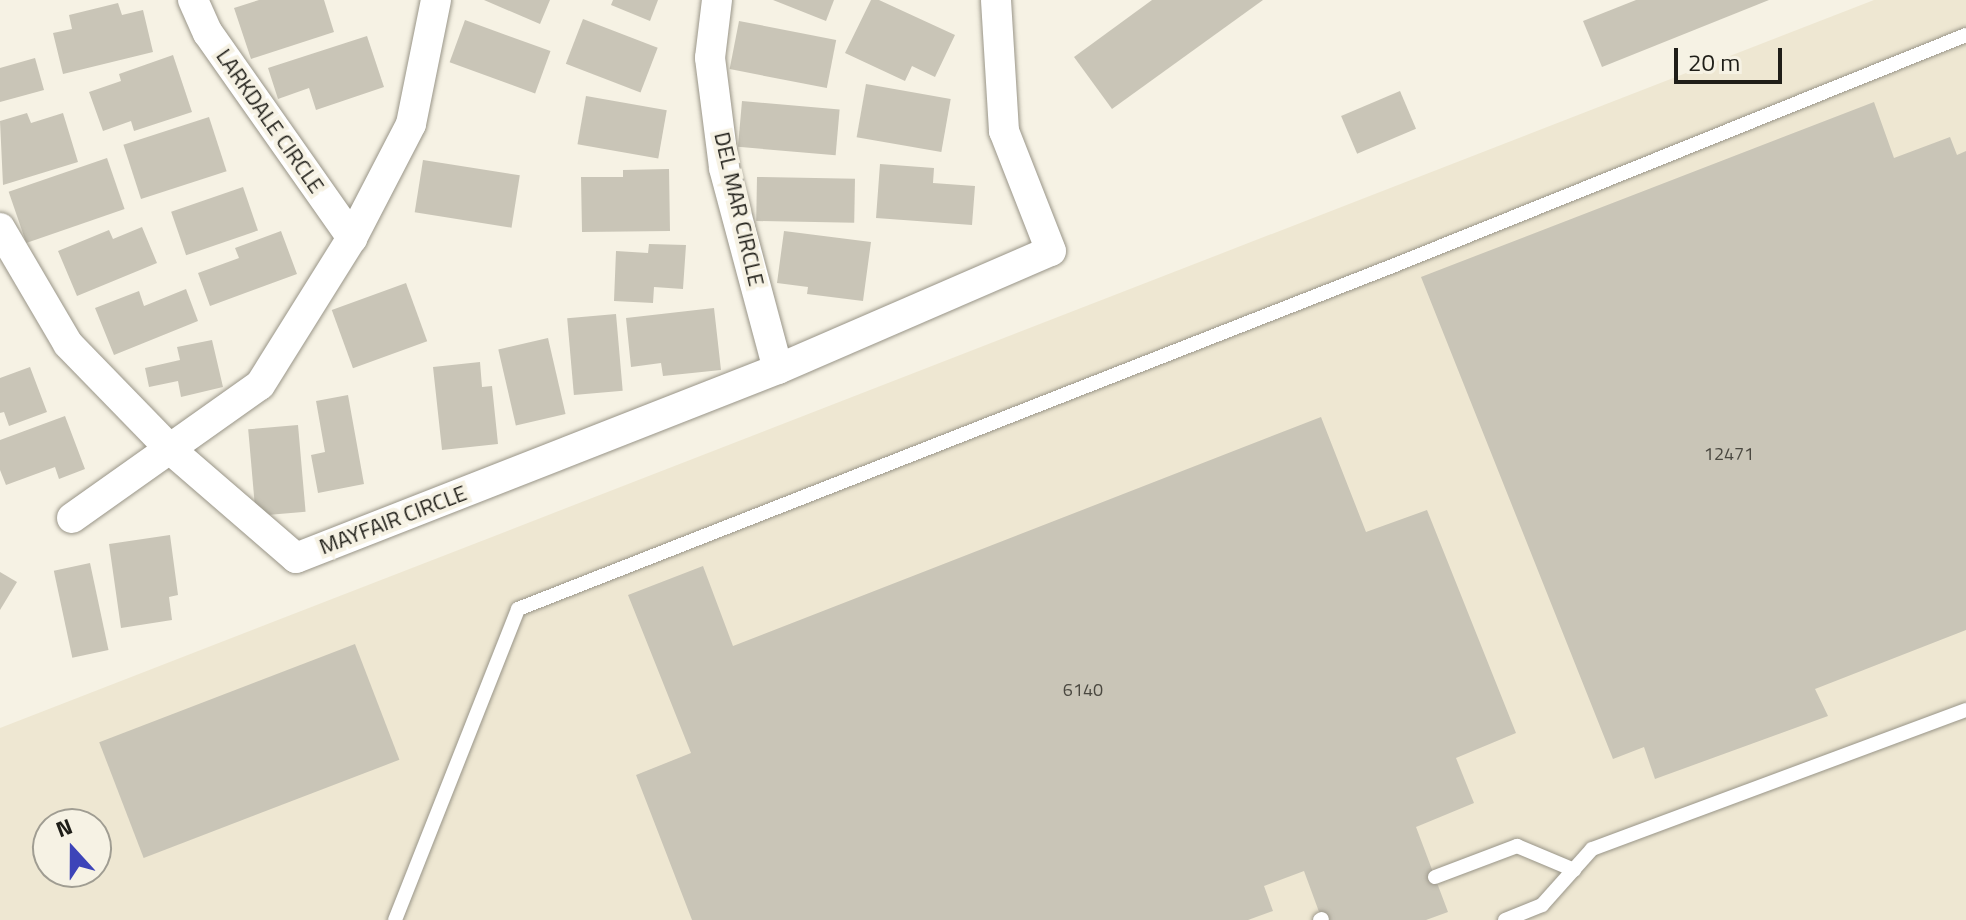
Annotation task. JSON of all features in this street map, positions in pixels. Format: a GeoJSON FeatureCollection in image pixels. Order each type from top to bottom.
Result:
{"type":"FeatureCollection","features":[{"type":"Feature","properties":{"kind":"street","name":"LARKDALE CIRCLE"},"geometry":{"type":"LineString","coordinates":[[193,0],[208,33],[352,238]]}},
{"type":"Feature","properties":{"kind":"street"},"geometry":{"type":"LineString","coordinates":[[72,518],[260,385],[352,238],[411,124],[436,0]]}},
{"type":"Feature","properties":{"kind":"street","name":"DEL MAR CIRCLE"},"geometry":{"type":"LineString","coordinates":[[717,0],[710,58],[724,168],[778,369]]}},
{"type":"Feature","properties":{"kind":"street","name":"MAYFAIR CIRCLE"},"geometry":{"type":"LineString","coordinates":[[171,450],[296,558],[778,369],[1051,251],[1004,131],[996,0]]}},
{"type":"Feature","properties":{"kind":"street"},"geometry":{"type":"LineString","coordinates":[[0,228],[68,344],[171,450]]}},
{"type":"Feature","properties":{"kind":"lane"},"geometry":{"type":"LineString","coordinates":[[395,920],[518,609],[1405,261],[1966,35]]}},
{"type":"Feature","properties":{"kind":"lane"},"geometry":{"type":"LineString","coordinates":[[1505,920],[1542,905],[1592,849],[1966,710]]}},
{"type":"Feature","properties":{"kind":"lane"},"geometry":{"type":"LineString","coordinates":[[1435,877],[1517,846],[1574,870]]}},
{"type":"Feature","properties":{"kind":"shaded area"},"geometry":{"type":"Polygon","coordinates":[[[1874,0],[1966,0],[1966,920],[0,920],[0,728],[1874,0]]]}},
{"type":"Feature","properties":{"kind":"building"},"geometry":{"type":"Polygon","coordinates":[[[259,0],[324,0],[334,32],[251,59],[234,8],[259,0]]]}},
{"type":"Feature","properties":{"kind":"building"},"geometry":{"type":"Polygon","coordinates":[[[484,0],[550,0],[540,24],[484,0]]]}},
{"type":"Feature","properties":{"kind":"building"},"geometry":{"type":"Polygon","coordinates":[[[613,0],[658,0],[650,21],[611,5],[613,0]]]}},
{"type":"Feature","properties":{"kind":"building"},"geometry":{"type":"Polygon","coordinates":[[[773,0],[834,0],[826,21],[773,0]]]}},
{"type":"Feature","properties":{"kind":"building"},"geometry":{"type":"Polygon","coordinates":[[[871,0],[879,0],[955,35],[935,77],[912,66],[905,81],[845,53],[871,0]]]}},
{"type":"Feature","properties":{"kind":"building"},"geometry":{"type":"Polygon","coordinates":[[[1152,0],[1263,0],[1112,109],[1074,57],[1152,0]]]}},
{"type":"Feature","properties":{"kind":"building"},"geometry":{"type":"Polygon","coordinates":[[[1636,0],[1769,0],[1602,67],[1583,21],[1636,0]]]}},
{"type":"Feature","properties":{"kind":"building"},"geometry":{"type":"Polygon","coordinates":[[[118,3],[122,15],[143,10],[153,52],[63,74],[53,33],[72,29],[69,15],[118,3]]]}},
{"type":"Feature","properties":{"kind":"building"},"geometry":{"type":"Polygon","coordinates":[[[583,19],[658,48],[640,92],[566,64],[583,19]]]}},
{"type":"Feature","properties":{"kind":"building"},"geometry":{"type":"Polygon","coordinates":[[[465,20],[551,51],[535,93],[450,62],[465,20]]]}},
{"type":"Feature","properties":{"kind":"building"},"geometry":{"type":"Polygon","coordinates":[[[739,21],[836,40],[827,88],[730,69],[739,21]]]}},
{"type":"Feature","properties":{"kind":"building"},"geometry":{"type":"Polygon","coordinates":[[[367,36],[384,87],[316,110],[309,88],[278,99],[268,68],[367,36]]]}},
{"type":"Feature","properties":{"kind":"building"},"geometry":{"type":"Polygon","coordinates":[[[173,55],[192,112],[134,131],[131,121],[103,131],[89,92],[121,81],[119,74],[173,55]]]}},
{"type":"Feature","properties":{"kind":"building"},"geometry":{"type":"Polygon","coordinates":[[[35,58],[44,90],[0,102],[0,68],[35,58]]]}},
{"type":"Feature","properties":{"kind":"building"},"geometry":{"type":"Polygon","coordinates":[[[866,84],[951,99],[941,152],[857,137],[866,84]]]}},
{"type":"Feature","properties":{"kind":"building"},"geometry":{"type":"Polygon","coordinates":[[[1400,91],[1416,129],[1357,154],[1341,116],[1400,91]]]}},
{"type":"Feature","properties":{"kind":"building"},"geometry":{"type":"Polygon","coordinates":[[[586,96],[667,110],[658,158],[577,144],[586,96]]]}},
{"type":"Feature","properties":{"kind":"building"},"geometry":{"type":"Polygon","coordinates":[[[742,101],[840,110],[836,155],[738,147],[742,101]]]}},
{"type":"Feature","properties":{"kind":"building"},"geometry":{"type":"Polygon","coordinates":[[[1874,102],[1894,158],[1950,137],[1957,155],[1966,151],[1966,630],[1815,689],[1828,716],[1655,779],[1644,747],[1613,759],[1421,277],[1874,102]]]}},
{"type":"Feature","properties":{"kind":"building"},"geometry":{"type":"Polygon","coordinates":[[[27,113],[31,123],[63,113],[78,162],[3,185],[0,121],[27,113]]]}},
{"type":"Feature","properties":{"kind":"building"},"geometry":{"type":"Polygon","coordinates":[[[209,117],[227,171],[141,199],[123,145],[209,117]]]}},
{"type":"Feature","properties":{"kind":"building"},"geometry":{"type":"Polygon","coordinates":[[[107,158],[125,209],[26,243],[9,192],[107,158]]]}},
{"type":"Feature","properties":{"kind":"building"},"geometry":{"type":"Polygon","coordinates":[[[423,160],[520,175],[512,228],[415,212],[423,160]]]}},
{"type":"Feature","properties":{"kind":"building"},"geometry":{"type":"Polygon","coordinates":[[[880,164],[934,168],[933,183],[975,186],[972,225],[876,218],[880,164]]]}},
{"type":"Feature","properties":{"kind":"building"},"geometry":{"type":"Polygon","coordinates":[[[669,169],[670,231],[582,232],[581,177],[623,177],[623,170],[669,169]]]}},
{"type":"Feature","properties":{"kind":"building"},"geometry":{"type":"Polygon","coordinates":[[[757,177],[855,179],[854,223],[756,221],[757,177]]]}},
{"type":"Feature","properties":{"kind":"building"},"geometry":{"type":"Polygon","coordinates":[[[243,187],[258,230],[186,255],[171,212],[243,187]]]}},
{"type":"Feature","properties":{"kind":"building"},"geometry":{"type":"Polygon","coordinates":[[[142,227],[157,263],[77,296],[58,251],[109,230],[113,239],[142,227]]]}},
{"type":"Feature","properties":{"kind":"building"},"geometry":{"type":"Polygon","coordinates":[[[281,231],[297,274],[210,306],[198,273],[239,258],[235,248],[281,231]]]}},
{"type":"Feature","properties":{"kind":"building"},"geometry":{"type":"Polygon","coordinates":[[[784,231],[871,242],[863,301],[807,294],[808,287],[777,283],[784,231]]]}},
{"type":"Feature","properties":{"kind":"building"},"geometry":{"type":"Polygon","coordinates":[[[649,244],[686,245],[683,289],[654,287],[653,303],[614,301],[616,251],[648,253],[649,244]]]}},
{"type":"Feature","properties":{"kind":"building"},"geometry":{"type":"Polygon","coordinates":[[[406,283],[427,341],[353,368],[332,310],[406,283]]]}},
{"type":"Feature","properties":{"kind":"building"},"geometry":{"type":"Polygon","coordinates":[[[186,289],[198,321],[114,355],[95,308],[139,291],[144,306],[186,289]]]}},
{"type":"Feature","properties":{"kind":"building"},"geometry":{"type":"Polygon","coordinates":[[[714,308],[721,370],[663,376],[661,363],[631,367],[626,318],[714,308]]]}},
{"type":"Feature","properties":{"kind":"building"},"geometry":{"type":"Polygon","coordinates":[[[616,314],[623,391],[574,395],[567,318],[616,314]]]}},
{"type":"Feature","properties":{"kind":"building"},"geometry":{"type":"Polygon","coordinates":[[[548,338],[566,414],[516,425],[498,349],[548,338]]]}},
{"type":"Feature","properties":{"kind":"building"},"geometry":{"type":"Polygon","coordinates":[[[212,340],[223,387],[181,397],[178,381],[149,387],[145,368],[180,360],[177,347],[212,340]]]}},
{"type":"Feature","properties":{"kind":"building"},"geometry":{"type":"Polygon","coordinates":[[[480,362],[482,387],[492,386],[498,444],[442,450],[433,367],[480,362]]]}},
{"type":"Feature","properties":{"kind":"building"},"geometry":{"type":"Polygon","coordinates":[[[30,367],[47,412],[9,426],[4,412],[0,413],[0,378],[30,367]]]}},
{"type":"Feature","properties":{"kind":"building"},"geometry":{"type":"Polygon","coordinates":[[[348,395],[364,484],[318,493],[311,455],[325,452],[316,401],[348,395]]]}},
{"type":"Feature","properties":{"kind":"building"},"geometry":{"type":"Polygon","coordinates":[[[65,416],[85,469],[59,479],[55,467],[6,485],[0,470],[0,440],[65,416]]]}},
{"type":"Feature","properties":{"kind":"building"},"geometry":{"type":"Polygon","coordinates":[[[1321,417],[1366,532],[1427,510],[1516,733],[1456,758],[1474,803],[1416,827],[1448,912],[1426,920],[1322,920],[1304,871],[1264,886],[1273,911],[1248,920],[692,920],[636,775],[691,753],[628,595],[703,566],[733,646],[1321,417]]]}},
{"type":"Feature","properties":{"kind":"building"},"geometry":{"type":"Polygon","coordinates":[[[298,425],[306,512],[256,516],[248,429],[298,425]]]}},
{"type":"Feature","properties":{"kind":"building"},"geometry":{"type":"Polygon","coordinates":[[[170,535],[178,595],[169,597],[172,620],[121,628],[109,544],[170,535]]]}},
{"type":"Feature","properties":{"kind":"building"},"geometry":{"type":"Polygon","coordinates":[[[90,563],[109,650],[72,658],[54,571],[90,563]]]}},
{"type":"Feature","properties":{"kind":"building"},"geometry":{"type":"Polygon","coordinates":[[[0,572],[17,582],[0,610],[0,572]]]}},
{"type":"Feature","properties":{"kind":"building"},"geometry":{"type":"Polygon","coordinates":[[[355,644],[399,760],[144,858],[99,742],[355,644]]]}}]}
